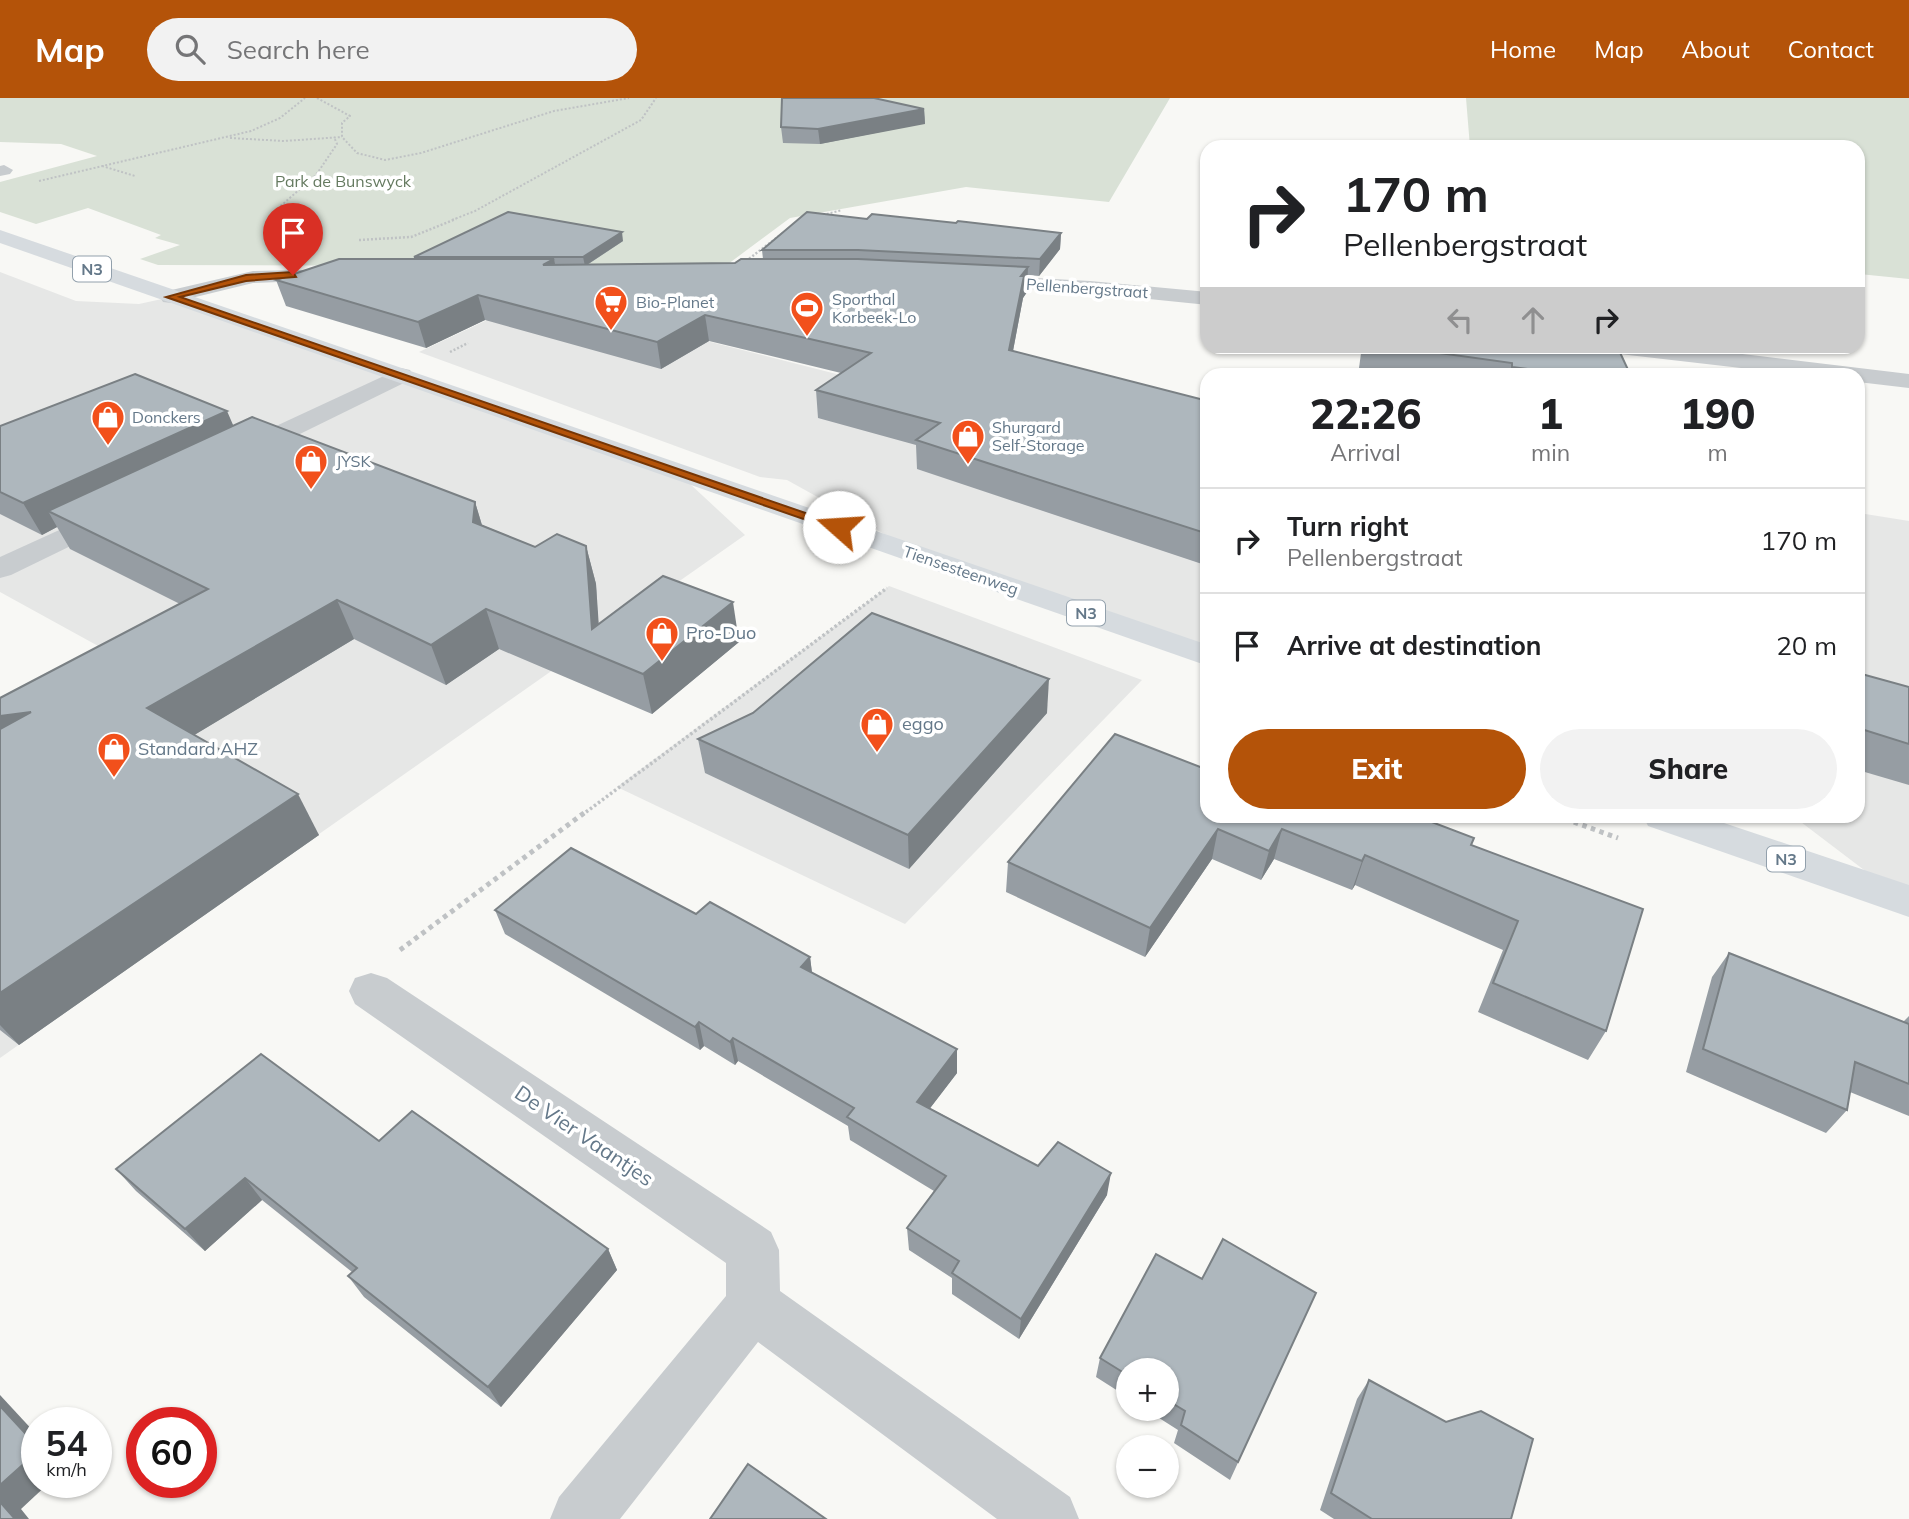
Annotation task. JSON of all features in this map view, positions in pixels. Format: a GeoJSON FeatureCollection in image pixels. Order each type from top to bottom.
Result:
{"type":"FeatureCollection","features":[{"type":"Feature","properties":{"kind":"main road","name":"Tiensesteenweg"},"geometry":{"type":"LineString","coordinates":[[0,236],[1200,653]]}},
{"type":"Feature","properties":{"kind":"main road","name":"N3"},"geometry":{"type":"LineString","coordinates":[[1682,823],[1909,901]]}},
{"type":"Feature","properties":{"kind":"street"},"geometry":{"type":"LineString","coordinates":[[171,297],[253,277],[360,275]]}},
{"type":"Feature","properties":{"kind":"street","name":"Pellenbergstraat"},"geometry":{"type":"LineString","coordinates":[[954,280],[1090,287],[1200,298]]}},
{"type":"Feature","properties":{"kind":"street"},"geometry":{"type":"LineString","coordinates":[[1679,354],[1799,368]]}},
{"type":"Feature","properties":{"kind":"street"},"geometry":{"type":"LineString","coordinates":[[214,466],[401,375]]}},
{"type":"Feature","properties":{"kind":"street"},"geometry":{"type":"LineString","coordinates":[[1865,377],[1909,381]]}},
{"type":"Feature","properties":{"kind":"street"},"geometry":{"type":"LineString","coordinates":[[0,569],[139,502]]}},
{"type":"Feature","properties":{"kind":"street","name":"De Vier Vaantjes"},"geometry":{"type":"LineString","coordinates":[[371,990],[752,1250],[753,1305]]}},
{"type":"Feature","properties":{"kind":"street"},"geometry":{"type":"LineString","coordinates":[[581,1519],[753,1305],[1048,1519]]}},
{"type":"Feature","properties":{"kind":"path"},"geometry":{"type":"LineString","coordinates":[[37,181],[268,125],[305,98]]}},
{"type":"Feature","properties":{"kind":"path"},"geometry":{"type":"LineString","coordinates":[[317,98],[350,116],[342,123],[342,137],[357,153],[385,160],[421,153],[554,111],[629,98]]}},
{"type":"Feature","properties":{"kind":"path"},"geometry":{"type":"LineString","coordinates":[[352,240],[411,237],[475,211],[641,120],[656,98]]}},
{"type":"Feature","properties":{"kind":"path"},"geometry":{"type":"LineString","coordinates":[[226,137],[284,141],[342,137]]}},
{"type":"Feature","properties":{"kind":"path"},"geometry":{"type":"LineString","coordinates":[[305,236],[279,232],[276,210],[316,175],[337,144],[334,137]]}},
{"type":"Feature","properties":{"kind":"path"},"geometry":{"type":"LineString","coordinates":[[99,165],[135,176]]}},
{"type":"Feature","properties":{"kind":"path"},"geometry":{"type":"LineString","coordinates":[[817,216],[842,210]]}},
{"type":"Feature","properties":{"kind":"path"},"geometry":{"type":"LineString","coordinates":[[745,261],[788,230]]}},
{"type":"Feature","properties":{"kind":"path"},"geometry":{"type":"LineString","coordinates":[[371,990],[402,947],[926,558]]}},
{"type":"Feature","properties":{"kind":"shaded area"},"geometry":{"type":"Polygon","coordinates":[[[0,272],[76,301],[139,304],[171,297],[675,470],[745,535],[0,1058],[0,732],[120,658],[0,592],[0,272]]]}},
{"type":"Feature","properties":{"kind":"shaded area"},"geometry":{"type":"Polygon","coordinates":[[[500,314],[687,336],[856,379],[1200,411],[1200,654],[929,559],[787,480],[760,477],[419,352],[500,314]]]}},
{"type":"Feature","properties":{"kind":"shaded area"},"geometry":{"type":"Polygon","coordinates":[[[1865,514],[1909,521],[1909,900],[1901,898],[1802,823],[1865,823],[1865,514]]]}},
{"type":"Feature","properties":{"kind":"shaded area"},"geometry":{"type":"Polygon","coordinates":[[[889,586],[1142,680],[905,924],[617,787],[889,586]]]}},
{"type":"Feature","properties":{"kind":"green space","name":"Park de Bunswyck"},"geometry":{"type":"Polygon","coordinates":[[[0,98],[1170,98],[1109,202],[966,187],[790,218],[724,267],[158,265],[140,259],[180,245],[155,238],[161,235],[88,208],[36,224],[0,212],[0,182],[97,156],[61,144],[0,142],[0,98]]]}},
{"type":"Feature","properties":{"kind":"green space"},"geometry":{"type":"Polygon","coordinates":[[[1466,98],[1909,98],[1909,279],[1865,275],[1865,140],[1469,140],[1466,98]]]}},
{"type":"Feature","properties":{"kind":"building"},"geometry":{"type":"Polygon","coordinates":[[[782,98],[874,98],[924,109],[818,129],[781,127],[782,98]]]}},
{"type":"Feature","properties":{"kind":"building"},"geometry":{"type":"Polygon","coordinates":[[[508,212],[622,232],[583,257],[414,257],[508,212]]]}},
{"type":"Feature","properties":{"kind":"building"},"geometry":{"type":"Polygon","coordinates":[[[807,212],[867,219],[872,214],[956,223],[958,221],[1061,233],[1040,259],[858,250],[762,250],[807,212]]]}},
{"type":"Feature","properties":{"kind":"building"},"geometry":{"type":"Polygon","coordinates":[[[339,259],[554,259],[543,265],[735,263],[741,259],[858,259],[1028,267],[1021,276],[1024,276],[1009,350],[1200,399],[1200,531],[916,440],[940,423],[816,390],[871,353],[705,315],[657,342],[478,295],[418,322],[276,280],[339,259]]]}},
{"type":"Feature","properties":{"kind":"building"},"geometry":{"type":"Polygon","coordinates":[[[1447,354],[1621,354],[1627,368],[1520,368],[1512,367],[1512,363],[1447,354]]]}},
{"type":"Feature","properties":{"kind":"building"},"geometry":{"type":"Polygon","coordinates":[[[135,374],[227,411],[23,503],[0,492],[0,426],[135,374]]]}},
{"type":"Feature","properties":{"kind":"building"},"geometry":{"type":"Polygon","coordinates":[[[252,417],[475,502],[473,522],[535,547],[557,534],[586,546],[592,629],[663,576],[733,602],[643,674],[486,609],[431,645],[337,600],[147,708],[298,794],[0,993],[0,729],[31,712],[0,716],[0,698],[208,589],[48,511],[252,417]]]}},
{"type":"Feature","properties":{"kind":"building","name":"eggo"},"geometry":{"type":"Polygon","coordinates":[[[872,613],[1049,679],[908,835],[698,739],[753,713],[872,613]]]}},
{"type":"Feature","properties":{"kind":"building"},"geometry":{"type":"Polygon","coordinates":[[[1865,675],[1909,687],[1909,744],[1865,730],[1865,675]]]}},
{"type":"Feature","properties":{"kind":"building"},"geometry":{"type":"Polygon","coordinates":[[[1115,734],[1200,767],[1200,823],[1434,823],[1474,838],[1471,845],[1643,909],[1606,1031],[1493,983],[1518,921],[1365,855],[1362,861],[1282,829],[1269,851],[1218,829],[1150,928],[1008,862],[1115,734]]]}},
{"type":"Feature","properties":{"kind":"building"},"geometry":{"type":"Polygon","coordinates":[[[571,848],[696,914],[710,902],[810,957],[801,967],[957,1049],[917,1102],[1038,1166],[1058,1142],[1111,1173],[1021,1319],[952,1273],[959,1261],[907,1228],[946,1176],[847,1117],[854,1108],[733,1038],[730,1042],[699,1022],[695,1027],[495,910],[571,848]]]}},
{"type":"Feature","properties":{"kind":"building"},"geometry":{"type":"Polygon","coordinates":[[[1729,953],[1909,1024],[1909,1084],[1855,1062],[1847,1110],[1703,1049],[1729,953]]]}},
{"type":"Feature","properties":{"kind":"building"},"geometry":{"type":"Polygon","coordinates":[[[261,1054],[379,1141],[412,1111],[608,1249],[488,1387],[348,1276],[357,1268],[245,1178],[185,1229],[116,1169],[261,1054]]]}},
{"type":"Feature","properties":{"kind":"building"},"geometry":{"type":"Polygon","coordinates":[[[1223,1239],[1316,1293],[1238,1462],[1181,1425],[1185,1411],[1179,1407],[1179,1358],[1116,1358],[1116,1368],[1100,1358],[1156,1254],[1202,1279],[1223,1239]]]}},
{"type":"Feature","properties":{"kind":"building"},"geometry":{"type":"Polygon","coordinates":[[[1369,1380],[1446,1422],[1481,1411],[1533,1439],[1511,1519],[1372,1519],[1331,1493],[1369,1380]]]}},
{"type":"Feature","properties":{"kind":"building"},"geometry":{"type":"Polygon","coordinates":[[[0,1406],[21,1429],[21,1466],[0,1485],[0,1406]]]}},
{"type":"Feature","properties":{"kind":"building"},"geometry":{"type":"Polygon","coordinates":[[[748,1464],[826,1519],[710,1519],[748,1464]]]}},
{"type":"Feature","properties":{"kind":"building"},"geometry":{"type":"Polygon","coordinates":[[[0,1502],[15,1519],[0,1519],[0,1502]]]}},
{"type":"Feature","properties":{"kind":"place","name":"Bio-Planet"},"geometry":{"type":"Point","coordinates":[611,332]}},
{"type":"Feature","properties":{"kind":"place","name":"Sporthal Korbeek-Lo"},"geometry":{"type":"Point","coordinates":[807,338]}},
{"type":"Feature","properties":{"kind":"place","name":"Donckers"},"geometry":{"type":"Point","coordinates":[108,447]}},
{"type":"Feature","properties":{"kind":"place","name":"Shurgard Self-Storage"},"geometry":{"type":"Point","coordinates":[968,466]}},
{"type":"Feature","properties":{"kind":"place","name":"JYSK"},"geometry":{"type":"Point","coordinates":[311,491]}},
{"type":"Feature","properties":{"kind":"place","name":"Pro-Duo"},"geometry":{"type":"Point","coordinates":[662,663]}},
{"type":"Feature","properties":{"kind":"place","name":"eggo"},"geometry":{"type":"Point","coordinates":[877,754]}},
{"type":"Feature","properties":{"kind":"place","name":"Standard AHZ"},"geometry":{"type":"Point","coordinates":[114,779]}},
{"type":"Feature","properties":{"kind":"route"},"geometry":{"type":"LineString","coordinates":[[293,275],[246,278],[171,297],[839,527]]}}]}
